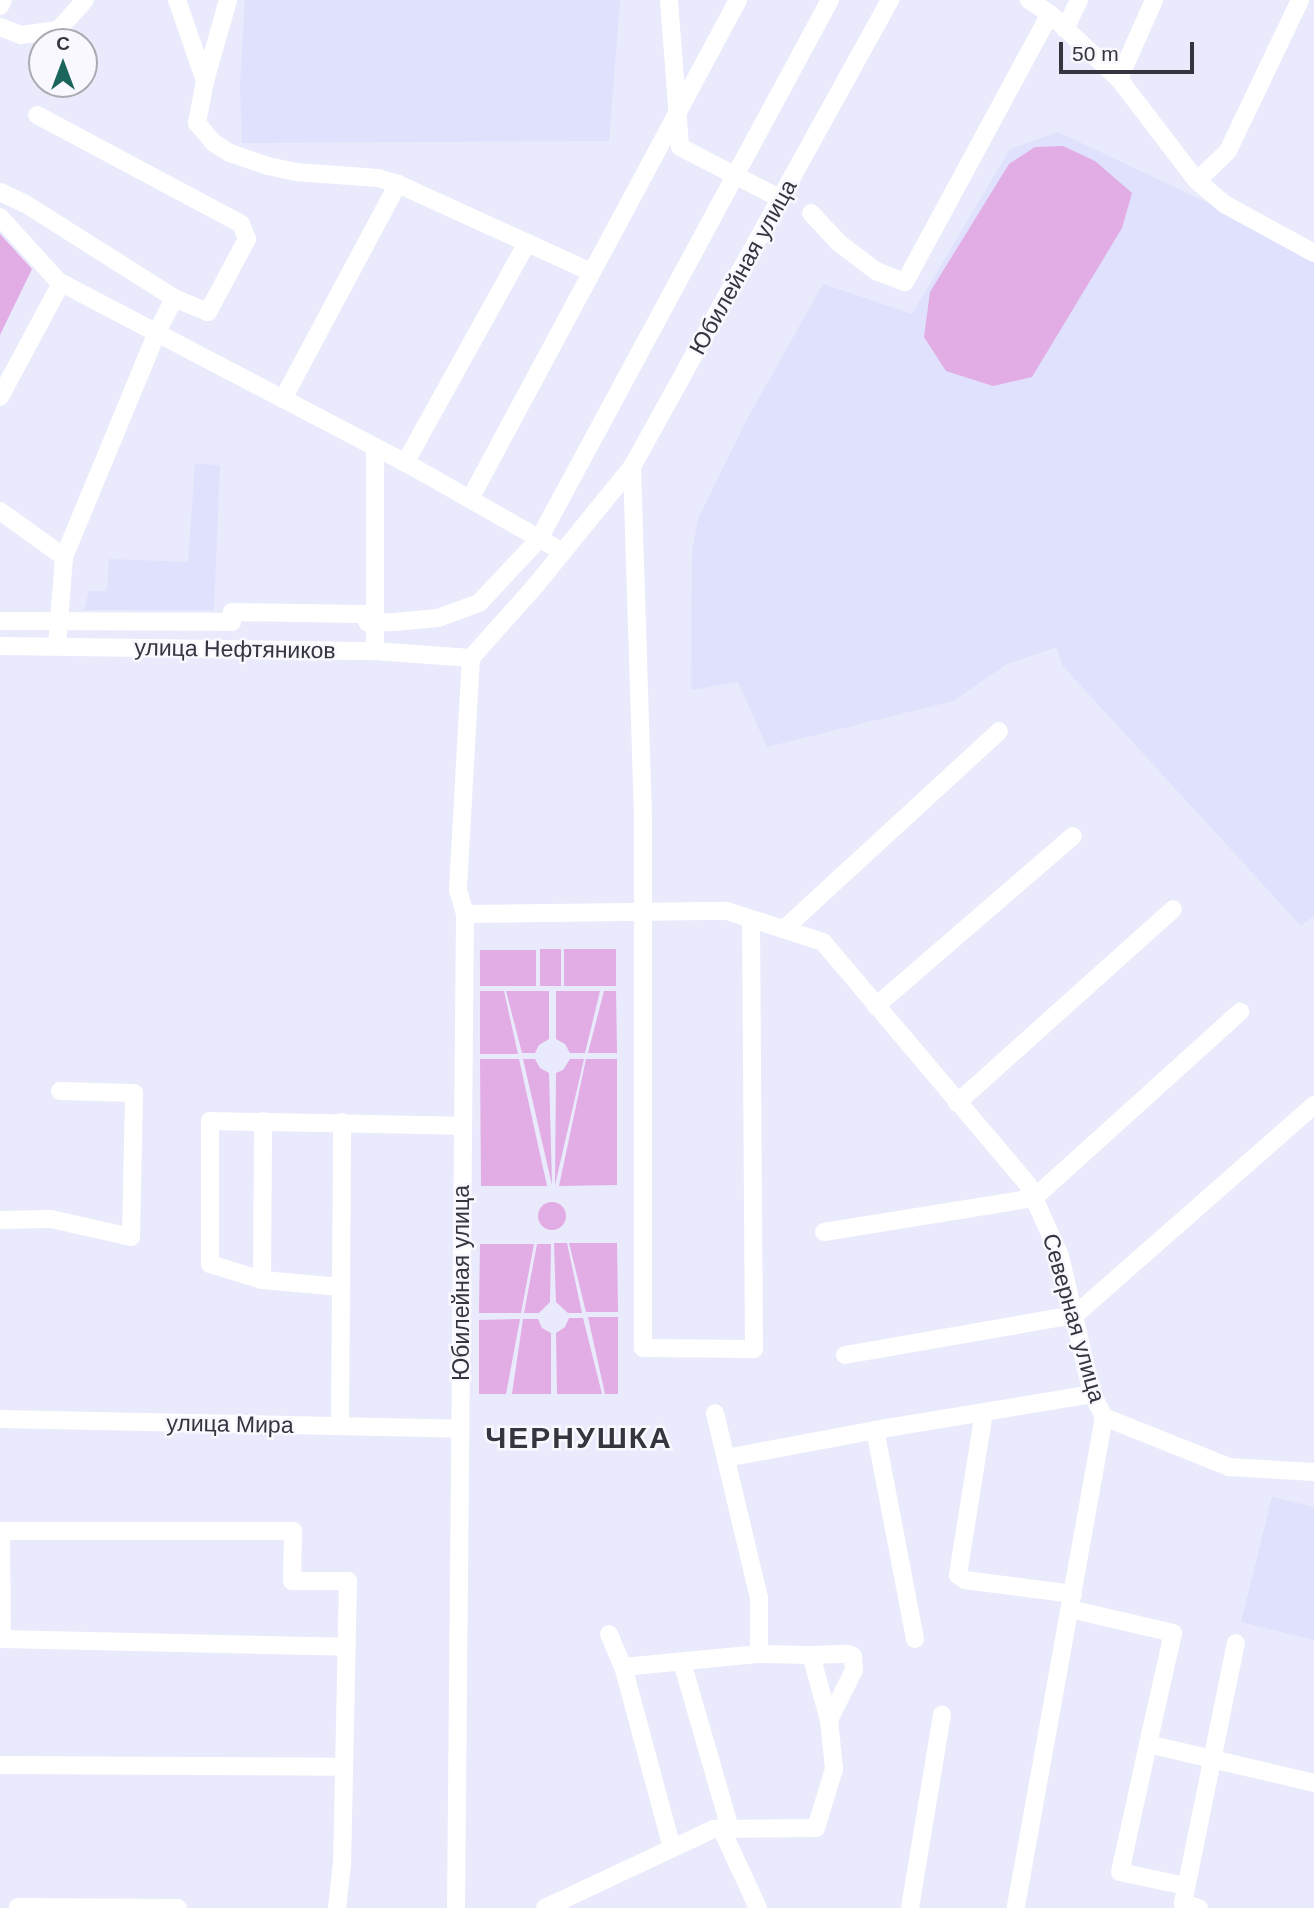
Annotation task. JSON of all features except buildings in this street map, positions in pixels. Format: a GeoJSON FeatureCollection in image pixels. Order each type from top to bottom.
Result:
{"type":"FeatureCollection","features":[{"type":"Feature","properties":{"kind":"street"},"geometry":{"type":"LineString","coordinates":[[0,6],[4,0]]}},
{"type":"Feature","properties":{"kind":"street"},"geometry":{"type":"LineString","coordinates":[[177,0],[205,81]]}},
{"type":"Feature","properties":{"kind":"street"},"geometry":{"type":"LineString","coordinates":[[228,0],[205,81],[197,123],[204,134],[230,153],[296,172],[378,178],[398,184],[591,272]]}},
{"type":"Feature","properties":{"kind":"street"},"geometry":{"type":"LineString","coordinates":[[669,0],[680,147],[781,199]]}},
{"type":"Feature","properties":{"kind":"street"},"geometry":{"type":"LineString","coordinates":[[470,499],[738,0]]}},
{"type":"Feature","properties":{"kind":"street"},"geometry":{"type":"LineString","coordinates":[[0,621],[232,622],[232,612],[363,614],[368,623],[438,618],[479,603],[539,539],[830,0]]}},
{"type":"Feature","properties":{"kind":"street","name":"Юбилейная улица"},"geometry":{"type":"LineString","coordinates":[[456,1908],[465,914],[458,889],[471,658],[584,528],[632,467],[890,0]]}},
{"type":"Feature","properties":{"kind":"street"},"geometry":{"type":"LineString","coordinates":[[1029,0],[1050,14],[1119,79],[1197,181],[1226,205],[1314,253]]}},
{"type":"Feature","properties":{"kind":"street"},"geometry":{"type":"LineString","coordinates":[[1065,29],[1079,0]]}},
{"type":"Feature","properties":{"kind":"street"},"geometry":{"type":"LineString","coordinates":[[1119,79],[1154,0]]}},
{"type":"Feature","properties":{"kind":"street"},"geometry":{"type":"LineString","coordinates":[[1197,181],[1228,151],[1300,0]]}},
{"type":"Feature","properties":{"kind":"street"},"geometry":{"type":"LineString","coordinates":[[0,27],[21,36],[58,30],[85,1]]}},
{"type":"Feature","properties":{"kind":"street"},"geometry":{"type":"LineString","coordinates":[[811,213],[839,243],[876,271],[905,282],[1050,14]]}},
{"type":"Feature","properties":{"kind":"street"},"geometry":{"type":"LineString","coordinates":[[0,192],[24,203],[174,298],[208,312],[247,239],[242,224],[37,115]]}},
{"type":"Feature","properties":{"kind":"street"},"geometry":{"type":"LineString","coordinates":[[283,399],[398,184]]}},
{"type":"Feature","properties":{"kind":"street"},"geometry":{"type":"LineString","coordinates":[[0,217],[61,283],[405,463],[563,552]]}},
{"type":"Feature","properties":{"kind":"street"},"geometry":{"type":"LineString","coordinates":[[405,463],[527,243]]}},
{"type":"Feature","properties":{"kind":"street"},"geometry":{"type":"LineString","coordinates":[[0,397],[61,283]]}},
{"type":"Feature","properties":{"kind":"street"},"geometry":{"type":"LineString","coordinates":[[57,646],[64,557],[174,298]]}},
{"type":"Feature","properties":{"kind":"street"},"geometry":{"type":"LineString","coordinates":[[375,447],[375,652]]}},
{"type":"Feature","properties":{"kind":"street"},"geometry":{"type":"LineString","coordinates":[[632,467],[633,569],[643,819],[643,1348],[754,1349],[751,919]]}},
{"type":"Feature","properties":{"kind":"street"},"geometry":{"type":"LineString","coordinates":[[0,511],[64,557]]}},
{"type":"Feature","properties":{"kind":"street","name":"улица Нефтяников"},"geometry":{"type":"LineString","coordinates":[[0,646],[375,652],[471,658]]}},
{"type":"Feature","properties":{"kind":"street"},"geometry":{"type":"LineString","coordinates":[[784,929],[999,731]]}},
{"type":"Feature","properties":{"kind":"street"},"geometry":{"type":"LineString","coordinates":[[876,1006],[1073,836]]}},
{"type":"Feature","properties":{"kind":"street"},"geometry":{"type":"LineString","coordinates":[[957,1103],[1173,909]]}},
{"type":"Feature","properties":{"kind":"street","name":"Северная улица"},"geometry":{"type":"LineString","coordinates":[[465,914],[727,911],[823,942],[1028,1185],[1060,1256],[1092,1394],[1104,1417],[1016,1908]]}},
{"type":"Feature","properties":{"kind":"street"},"geometry":{"type":"LineString","coordinates":[[824,1232],[1034,1198],[1240,1012]]}},
{"type":"Feature","properties":{"kind":"street"},"geometry":{"type":"LineString","coordinates":[[0,1220],[51,1219],[131,1237],[134,1093],[60,1091]]}},
{"type":"Feature","properties":{"kind":"street"},"geometry":{"type":"LineString","coordinates":[[845,1355],[1074,1315],[1314,1105]]}},
{"type":"Feature","properties":{"kind":"street"},"geometry":{"type":"LineString","coordinates":[[341,1287],[261,1280],[210,1264],[210,1121],[462,1126]]}},
{"type":"Feature","properties":{"kind":"street"},"geometry":{"type":"LineString","coordinates":[[261,1280],[263,1121]]}},
{"type":"Feature","properties":{"kind":"street"},"geometry":{"type":"LineString","coordinates":[[340,1426],[342,1122]]}},
{"type":"Feature","properties":{"kind":"street"},"geometry":{"type":"LineString","coordinates":[[726,1458],[1092,1394]]}},
{"type":"Feature","properties":{"kind":"street"},"geometry":{"type":"LineString","coordinates":[[984,1412],[958,1575],[965,1580],[1071,1602],[1173,1633],[1120,1872],[1186,1886]]}},
{"type":"Feature","properties":{"kind":"street"},"geometry":{"type":"LineString","coordinates":[[715,1413],[758,1598],[758,1654]]}},
{"type":"Feature","properties":{"kind":"street"},"geometry":{"type":"LineString","coordinates":[[1104,1417],[1229,1467],[1314,1472]]}},
{"type":"Feature","properties":{"kind":"street","name":"улица Мира"},"geometry":{"type":"LineString","coordinates":[[0,1419],[460,1429]]}},
{"type":"Feature","properties":{"kind":"street"},"geometry":{"type":"LineString","coordinates":[[875,1430],[915,1639]]}},
{"type":"Feature","properties":{"kind":"street"},"geometry":{"type":"LineString","coordinates":[[337,1908],[342,1863],[347,1647],[348,1581],[292,1581],[293,1531],[0,1531],[2,1639],[347,1647]]}},
{"type":"Feature","properties":{"kind":"street"},"geometry":{"type":"LineString","coordinates":[[609,1634],[622,1667],[672,1848]]}},
{"type":"Feature","properties":{"kind":"street"},"geometry":{"type":"LineString","coordinates":[[1199,1908],[1183,1903],[1236,1643]]}},
{"type":"Feature","properties":{"kind":"street"},"geometry":{"type":"LineString","coordinates":[[622,1667],[758,1654],[853,1656],[855,1670],[830,1720]]}},
{"type":"Feature","properties":{"kind":"street"},"geometry":{"type":"LineString","coordinates":[[545,1908],[672,1848],[726,1828],[816,1828],[834,1769],[830,1720],[811,1655]]}},
{"type":"Feature","properties":{"kind":"street"},"geometry":{"type":"LineString","coordinates":[[682,1662],[726,1828],[758,1908]]}},
{"type":"Feature","properties":{"kind":"street"},"geometry":{"type":"LineString","coordinates":[[910,1908],[942,1715]]}},
{"type":"Feature","properties":{"kind":"street"},"geometry":{"type":"LineString","coordinates":[[1148,1744],[1314,1783]]}},
{"type":"Feature","properties":{"kind":"street"},"geometry":{"type":"LineString","coordinates":[[2,1765],[344,1767]]}},
{"type":"Feature","properties":{"kind":"street"},"geometry":{"type":"LineString","coordinates":[[18,1907],[178,1908]]}},
{"type":"Feature","properties":{"kind":"shaded area"},"geometry":{"type":"Polygon","coordinates":[[[245,0],[620,0],[609,141],[242,143],[240,86],[245,0]]]}},
{"type":"Feature","properties":{"kind":"shaded area"},"geometry":{"type":"Polygon","coordinates":[[[1058,132],[1314,253],[1314,916],[1301,926],[1062,665],[1057,647],[1007,664],[953,701],[767,747],[738,682],[691,690],[692,552],[698,519],[746,421],[823,284],[912,314],[1010,149],[1058,132]]]}},
{"type":"Feature","properties":{"kind":"shaded area"},"geometry":{"type":"Polygon","coordinates":[[[1063,146],[1095,161],[1132,193],[1122,228],[1032,377],[993,386],[946,371],[924,337],[930,292],[1009,164],[1035,147],[1063,146]]]}},
{"type":"Feature","properties":{"kind":"shaded area"},"geometry":{"type":"Polygon","coordinates":[[[0,234],[32,269],[0,335],[0,234]]]}},
{"type":"Feature","properties":{"kind":"shaded area"},"geometry":{"type":"Polygon","coordinates":[[[195,464],[220,465],[214,610],[84,610],[89,591],[107,591],[109,559],[188,562],[195,464]]]}},
{"type":"Feature","properties":{"kind":"shaded area"},"geometry":{"type":"Polygon","coordinates":[[[540,949],[561,949],[561,986],[540,986],[540,949]]]}},
{"type":"Feature","properties":{"kind":"shaded area"},"geometry":{"type":"Polygon","coordinates":[[[564,949],[616,949],[616,986],[564,986],[564,949]]]}},
{"type":"Feature","properties":{"kind":"shaded area"},"geometry":{"type":"Polygon","coordinates":[[[480,950],[536,950],[536,986],[480,986],[480,950]]]}},
{"type":"Feature","properties":{"kind":"shaded area"},"geometry":{"type":"Polygon","coordinates":[[[480,991],[504,991],[518,1054],[480,1054],[480,991]]]}},
{"type":"Feature","properties":{"kind":"shaded area"},"geometry":{"type":"Polygon","coordinates":[[[506,991],[549,991],[549,1039],[539,1045],[535,1053],[522,1053],[506,991]]]}},
{"type":"Feature","properties":{"kind":"shaded area"},"geometry":{"type":"Polygon","coordinates":[[[556,991],[600,991],[585,1053],[570,1053],[565,1044],[556,1039],[556,991]]]}},
{"type":"Feature","properties":{"kind":"shaded area"},"geometry":{"type":"Polygon","coordinates":[[[604,991],[616,991],[617,1053],[588,1053],[604,991]]]}},
{"type":"Feature","properties":{"kind":"shaded area"},"geometry":{"type":"Polygon","coordinates":[[[480,1059],[519,1059],[547,1186],[481,1186],[480,1059]]]}},
{"type":"Feature","properties":{"kind":"shaded area"},"geometry":{"type":"Polygon","coordinates":[[[523,1059],[535,1059],[540,1068],[549,1073],[552,1185],[523,1059]]]}},
{"type":"Feature","properties":{"kind":"shaded area"},"geometry":{"type":"Polygon","coordinates":[[[570,1059],[584,1059],[555,1185],[556,1073],[563,1070],[570,1059]]]}},
{"type":"Feature","properties":{"kind":"shaded area"},"geometry":{"type":"Polygon","coordinates":[[[586,1059],[617,1059],[617,1185],[559,1186],[586,1059]]]}},
{"type":"Feature","properties":{"kind":"shaded area"},"geometry":{"type":"Polygon","coordinates":[[[552,1202],[562,1206],[566,1216],[562,1226],[552,1230],[542,1226],[538,1216],[542,1206],[552,1202]]]}},
{"type":"Feature","properties":{"kind":"shaded area"},"geometry":{"type":"Polygon","coordinates":[[[554,1243],[567,1243],[582,1313],[568,1313],[556,1302],[554,1243]]]}},
{"type":"Feature","properties":{"kind":"shaded area"},"geometry":{"type":"Polygon","coordinates":[[[569,1243],[617,1243],[618,1312],[586,1312],[569,1243]]]}},
{"type":"Feature","properties":{"kind":"shaded area"},"geometry":{"type":"Polygon","coordinates":[[[480,1244],[534,1244],[521,1313],[479,1313],[480,1244]]]}},
{"type":"Feature","properties":{"kind":"shaded area"},"geometry":{"type":"Polygon","coordinates":[[[537,1244],[551,1244],[550,1302],[539,1313],[524,1313],[537,1244]]]}},
{"type":"Feature","properties":{"kind":"shaded area"},"geometry":{"type":"Polygon","coordinates":[[[588,1317],[618,1317],[618,1394],[605,1394],[588,1317]]]}},
{"type":"Feature","properties":{"kind":"shaded area"},"geometry":{"type":"Polygon","coordinates":[[[569,1318],[583,1318],[602,1394],[557,1394],[556,1333],[565,1327],[569,1318]]]}},
{"type":"Feature","properties":{"kind":"shaded area"},"geometry":{"type":"Polygon","coordinates":[[[520,1319],[506,1394],[479,1394],[479,1320],[520,1319]]]}},
{"type":"Feature","properties":{"kind":"shaded area"},"geometry":{"type":"Polygon","coordinates":[[[523,1319],[538,1319],[542,1328],[551,1333],[551,1394],[512,1394],[523,1319]]]}},
{"type":"Feature","properties":{"kind":"shaded area"},"geometry":{"type":"Polygon","coordinates":[[[1272,1497],[1314,1507],[1314,1640],[1241,1622],[1272,1497]]]}},
{"type":"Feature","properties":{"kind":"district","name":"ЧЕРНУШКА"},"geometry":{"type":"Point","coordinates":[579,1438]}}]}
